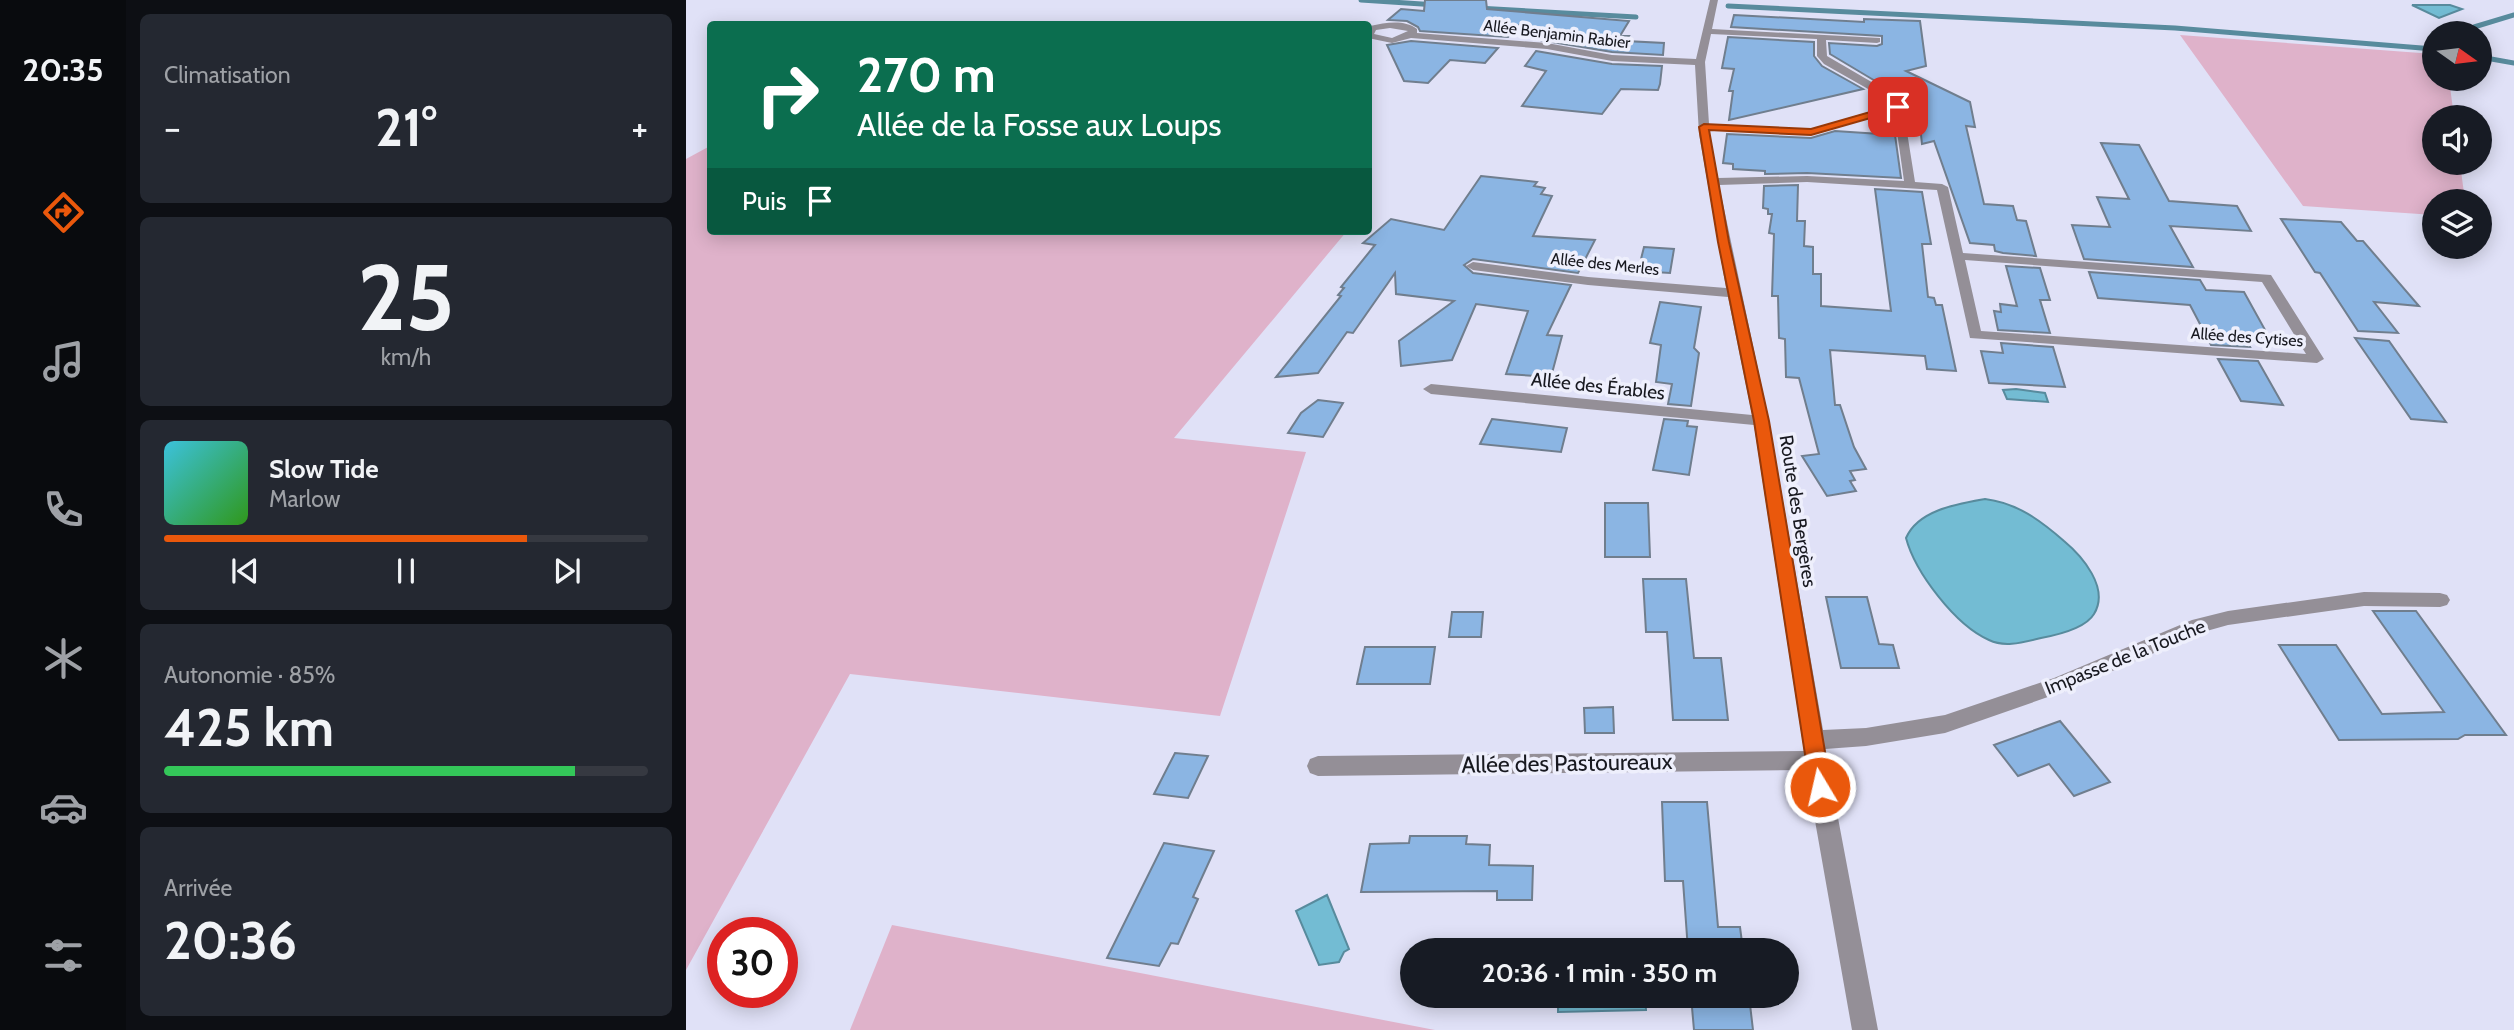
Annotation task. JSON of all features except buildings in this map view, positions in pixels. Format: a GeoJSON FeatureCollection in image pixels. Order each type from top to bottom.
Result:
{"type":"FeatureCollection","features":[{"type":"Feature","properties":{"kind":"street","name":"Route des Bergères"},"geometry":{"type":"LineString","coordinates":[[1714,0],[1700,62],[1704,127],[1734,293],[1761,421],[1815,750],[1865,1030]]}},
{"type":"Feature","properties":{"kind":"street","name":"Allée Benjamin Rabier"},"geometry":{"type":"LineString","coordinates":[[1372,29],[1390,25],[1407,26],[1414,32],[1411,35]]}},
{"type":"Feature","properties":{"kind":"street"},"geometry":{"type":"LineString","coordinates":[[1707,31],[1877,40]]}},
{"type":"Feature","properties":{"kind":"street","name":"Allée Benjamin Rabier"},"geometry":{"type":"LineString","coordinates":[[1372,36],[1379,40],[1397,40],[1411,35],[1547,46],[1612,58],[1700,62]]}},
{"type":"Feature","properties":{"kind":"street"},"geometry":{"type":"LineString","coordinates":[[1821,37],[1822,56],[1827,62],[1895,100],[1910,185]]}},
{"type":"Feature","properties":{"kind":"street"},"geometry":{"type":"LineString","coordinates":[[1704,127],[1811,132],[1898,107]]}},
{"type":"Feature","properties":{"kind":"street","name":"Allée des Cytises"},"geometry":{"type":"LineString","coordinates":[[1713,182],[1807,179],[1942,187],[1956,256],[1975,335],[2317,359],[2266,278],[1956,256]]}},
{"type":"Feature","properties":{"kind":"street","name":"Allée des Merles"},"geometry":{"type":"LineString","coordinates":[[1473,266],[1588,281],[1734,293]]}},
{"type":"Feature","properties":{"kind":"street","name":"Allée des Érables"},"geometry":{"type":"LineString","coordinates":[[1431,389],[1761,421]]}},
{"type":"Feature","properties":{"kind":"street","name":"Impasse de la Touche"},"geometry":{"type":"LineString","coordinates":[[1815,750],[1866,737],[1945,724],[2061,684],[2199,625],[2228,618],[2364,598],[2440,600]]}},
{"type":"Feature","properties":{"kind":"street","name":"Allée des Pastoureaux"},"geometry":{"type":"LineString","coordinates":[[1318,766],[1815,750]]}},
{"type":"Feature","properties":{"kind":"shaded area"},"geometry":{"type":"Polygon","coordinates":[[[2180,35],[2422,53],[2422,91],[2451,91],[2452,105],[2422,105],[2422,175],[2462,175],[2463,189],[2422,189],[2422,214],[2303,206],[2180,35]]]}},
{"type":"Feature","properties":{"kind":"shaded area"},"geometry":{"type":"Polygon","coordinates":[[[707,148],[707,235],[1344,235],[1174,438],[1306,452],[1220,716],[850,674],[715,917],[707,917],[707,932],[686,970],[686,159],[707,148]]]}},
{"type":"Feature","properties":{"kind":"shaded area"},"geometry":{"type":"Polygon","coordinates":[[[892,925],[1435,1030],[850,1030],[892,925]]]}},
{"type":"Feature","properties":{"kind":"water"},"geometry":{"type":"Polygon","coordinates":[[[2412,5],[2450,5],[2462,9],[2439,18],[2412,5]]]}},
{"type":"Feature","properties":{"kind":"water"},"geometry":{"type":"Polygon","coordinates":[[[2003,390],[2045,393],[2048,402],[2007,399],[2003,390]]]}},
{"type":"Feature","properties":{"kind":"water"},"geometry":{"type":"Polygon","coordinates":[[[1985,499],[2007,504],[2028,514],[2055,533],[2079,555],[2092,573],[2099,594],[2094,614],[2084,624],[2062,633],[2001,644],[1976,633],[1938,596],[1918,566],[1906,538],[1919,521],[1929,515],[1951,506],[1985,499]]]}},
{"type":"Feature","properties":{"kind":"water"},"geometry":{"type":"Polygon","coordinates":[[[1327,895],[1349,949],[1344,952],[1339,962],[1319,965],[1296,911],[1327,895]]]}},
{"type":"Feature","properties":{"kind":"water"},"geometry":{"type":"Polygon","coordinates":[[[1558,1008],[1646,1010],[1558,1012],[1558,1008]]]}},
{"type":"Feature","properties":{"kind":"waterway"},"geometry":{"type":"LineString","coordinates":[[1361,0],[1437,5]]}},
{"type":"Feature","properties":{"kind":"waterway"},"geometry":{"type":"LineString","coordinates":[[1728,6],[2175,28],[2422,48]]}},
{"type":"Feature","properties":{"kind":"waterway"},"geometry":{"type":"LineString","coordinates":[[1477,8],[1636,17]]}},
{"type":"Feature","properties":{"kind":"waterway"},"geometry":{"type":"LineString","coordinates":[[2492,22],[2514,15]]}},
{"type":"Feature","properties":{"kind":"waterway"},"geometry":{"type":"LineString","coordinates":[[2492,59],[2514,63]]}},
{"type":"Feature","properties":{"kind":"route"},"geometry":{"type":"LineString","coordinates":[[1820,787],[1761,421],[1723,242],[1704,127],[1811,132],[1830,129],[1863,116],[1885,113],[1898,107]]}}]}
